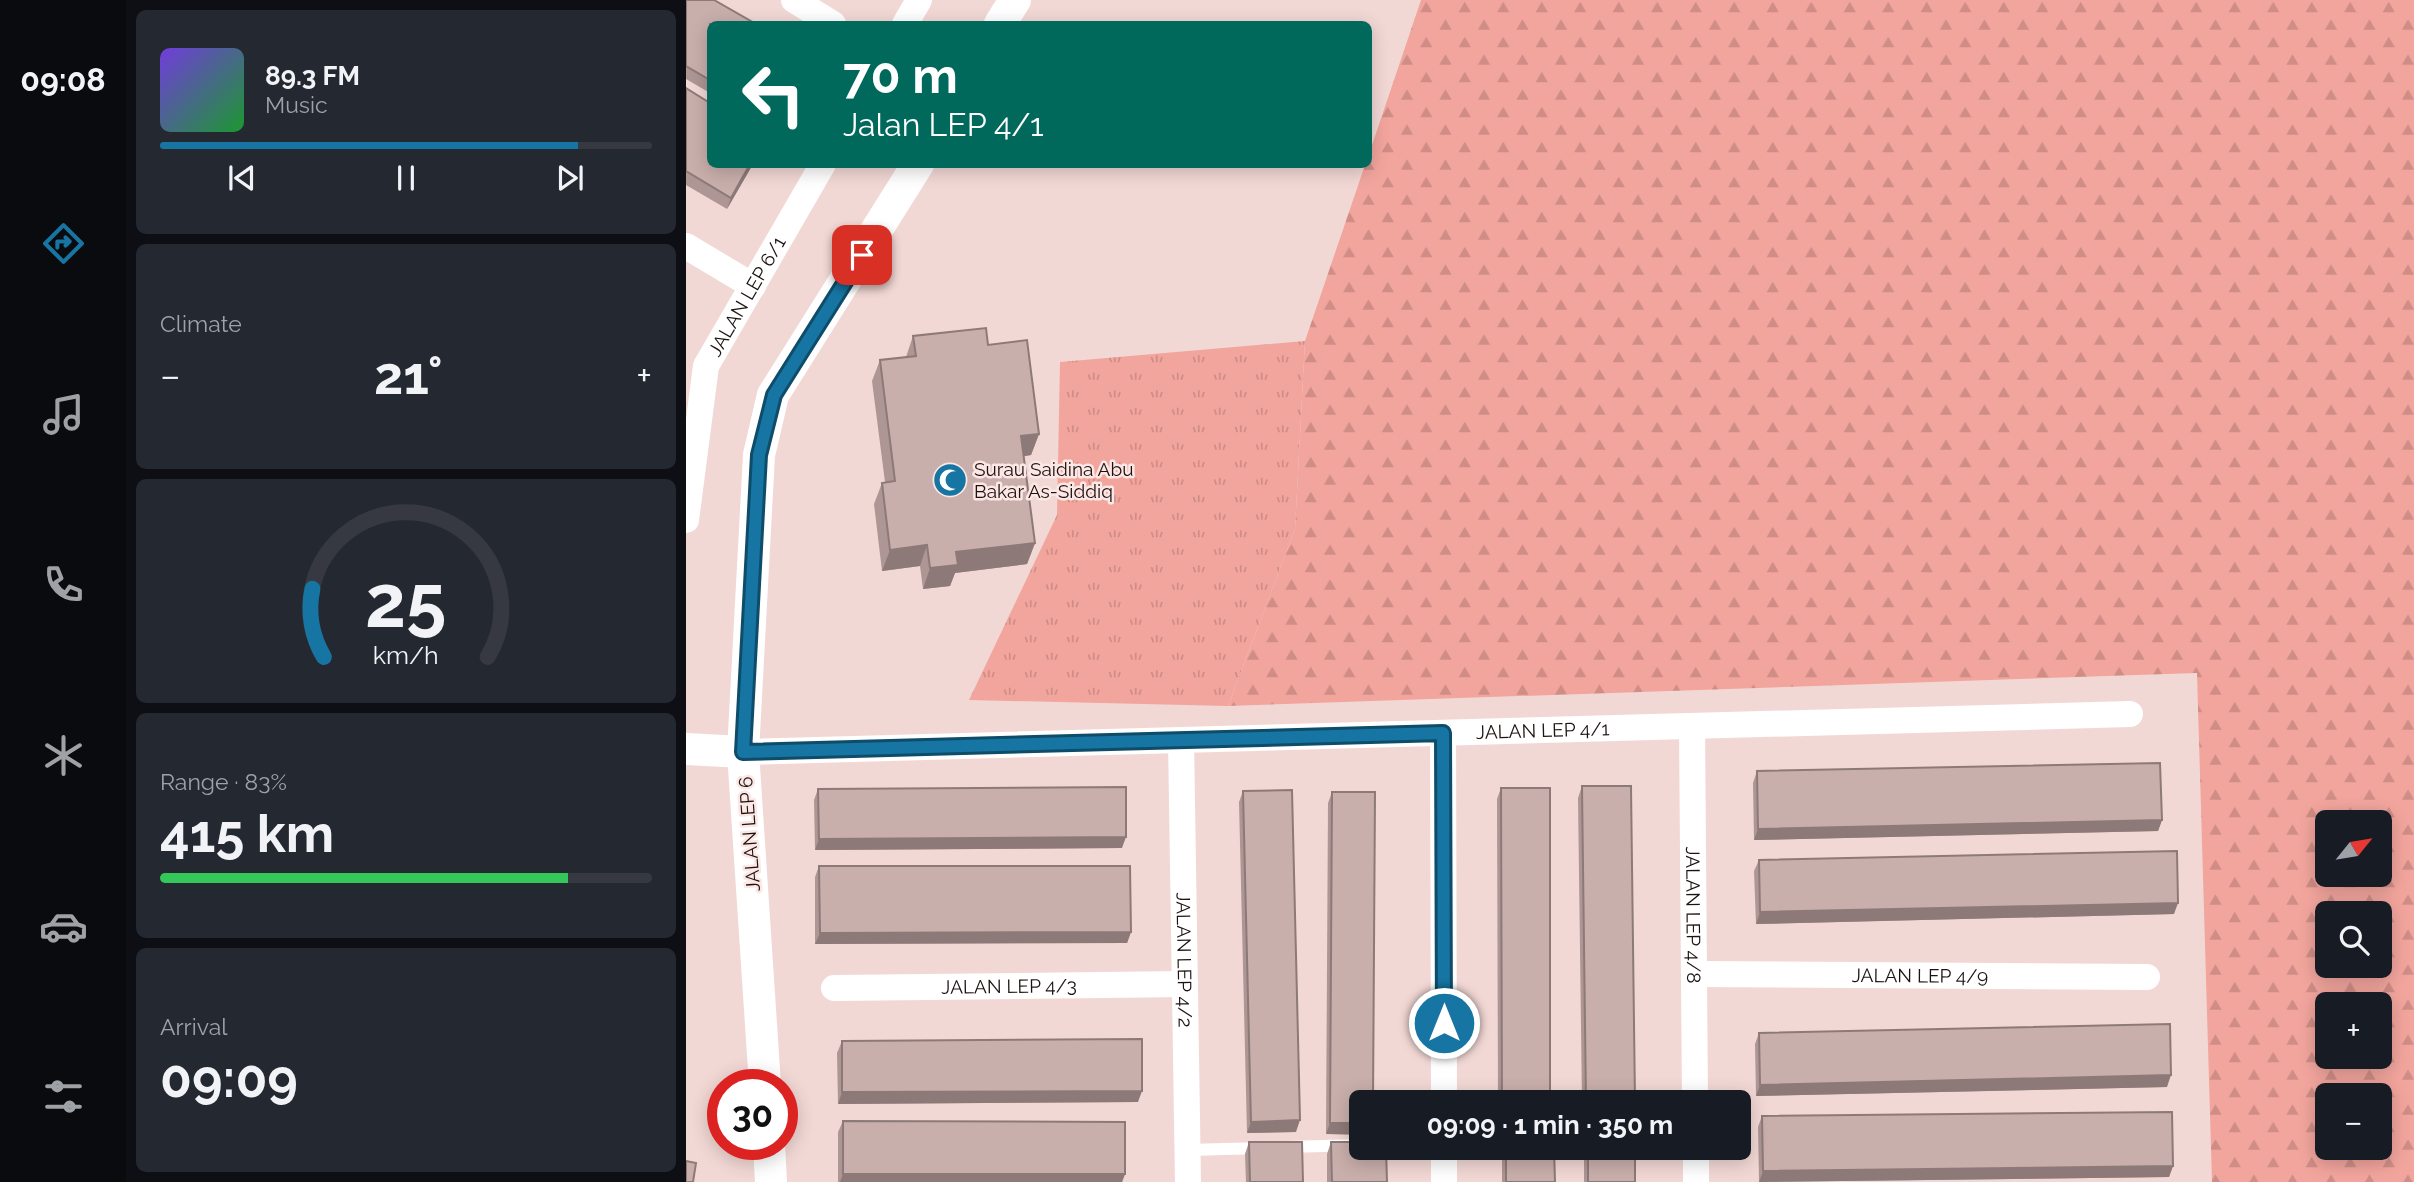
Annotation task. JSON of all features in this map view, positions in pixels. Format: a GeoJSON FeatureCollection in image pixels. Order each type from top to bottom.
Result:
{"type":"FeatureCollection","features":[{"type":"Feature","properties":{"kind":"street"},"geometry":{"type":"LineString","coordinates":[[794,0],[828,21]]}},
{"type":"Feature","properties":{"kind":"street"},"geometry":{"type":"LineString","coordinates":[[907,21],[919,0]]}},
{"type":"Feature","properties":{"kind":"street"},"geometry":{"type":"LineString","coordinates":[[1002,21],[1015,0]]}},
{"type":"Feature","properties":{"kind":"street","name":"JALAN LEP 6/1"},"geometry":{"type":"LineString","coordinates":[[686,520],[706,366],[821,168]]}},
{"type":"Feature","properties":{"kind":"street","name":"JALAN LEP 6"},"geometry":{"type":"LineString","coordinates":[[764,1069],[743,752],[759,455],[774,395],[916,168]]}},
{"type":"Feature","properties":{"kind":"street"},"geometry":{"type":"LineString","coordinates":[[686,246],[753,286]]}},
{"type":"Feature","properties":{"kind":"street","name":"JALAN LEP 4/1"},"geometry":{"type":"LineString","coordinates":[[743,752],[2130,714]]}},
{"type":"Feature","properties":{"kind":"street","name":"JALAN LEP 4/8"},"geometry":{"type":"LineString","coordinates":[[1692,726],[1695,1090]]}},
{"type":"Feature","properties":{"kind":"street"},"geometry":{"type":"LineString","coordinates":[[1443,733],[1444,1090]]}},
{"type":"Feature","properties":{"kind":"street","name":"JALAN LEP 4/2"},"geometry":{"type":"LineString","coordinates":[[1181,740],[1188,1182]]}},
{"type":"Feature","properties":{"kind":"street"},"geometry":{"type":"LineString","coordinates":[[686,749],[743,752]]}},
{"type":"Feature","properties":{"kind":"street","name":"JALAN LEP 4/9"},"geometry":{"type":"LineString","coordinates":[[1694,974],[2147,977]]}},
{"type":"Feature","properties":{"kind":"street","name":"JALAN LEP 4/3"},"geometry":{"type":"LineString","coordinates":[[834,988],[1185,984]]}},
{"type":"Feature","properties":{"kind":"street"},"geometry":{"type":"LineString","coordinates":[[770,1160],[771,1182]]}},
{"type":"Feature","properties":{"kind":"street"},"geometry":{"type":"LineString","coordinates":[[1444,1160],[1444,1182]]}},
{"type":"Feature","properties":{"kind":"street"},"geometry":{"type":"LineString","coordinates":[[1696,1160],[1696,1182]]}},
{"type":"Feature","properties":{"kind":"lane"},"geometry":{"type":"LineString","coordinates":[[1187,1150],[1349,1145]]}},
{"type":"Feature","properties":{"kind":"green space"},"geometry":{"type":"Polygon","coordinates":[[[1421,0],[2414,0],[2414,1182],[2212,1182],[2197,673],[1228,706],[1295,529],[1305,341],[1364,168],[1372,168],[1372,145],[1421,0]]]}},
{"type":"Feature","properties":{"kind":"green space"},"geometry":{"type":"Polygon","coordinates":[[[1305,341],[1295,529],[1228,706],[969,700],[1057,515],[1060,362],[1305,341]]]}},
{"type":"Feature","properties":{"kind":"building"},"geometry":{"type":"Polygon","coordinates":[[[686,0],[714,0],[751,21],[707,21],[707,78],[686,66],[686,0]]]}},
{"type":"Feature","properties":{"kind":"building"},"geometry":{"type":"Polygon","coordinates":[[[686,88],[707,101],[707,168],[748,168],[731,198],[686,171],[686,88]]]}},
{"type":"Feature","properties":{"kind":"building","name":"Surau Saidina Abu Bakar As-Siddiq"},"geometry":{"type":"Polygon","coordinates":[[[986,328],[988,345],[1027,340],[1039,434],[1021,436],[1035,543],[956,552],[958,565],[930,568],[927,545],[890,550],[882,483],[895,481],[880,360],[916,356],[913,336],[986,328]]]}},
{"type":"Feature","properties":{"kind":"building"},"geometry":{"type":"Polygon","coordinates":[[[2160,763],[2162,820],[1758,829],[1757,771],[2160,763]]]}},
{"type":"Feature","properties":{"kind":"building"},"geometry":{"type":"Polygon","coordinates":[[[1582,786],[1631,786],[1635,1090],[1586,1090],[1582,786]]]}},
{"type":"Feature","properties":{"kind":"building"},"geometry":{"type":"Polygon","coordinates":[[[1126,787],[1126,837],[819,839],[818,789],[1126,787]]]}},
{"type":"Feature","properties":{"kind":"building"},"geometry":{"type":"Polygon","coordinates":[[[1501,788],[1550,788],[1550,1090],[1502,1090],[1501,788]]]}},
{"type":"Feature","properties":{"kind":"building"},"geometry":{"type":"Polygon","coordinates":[[[1292,790],[1300,1120],[1251,1122],[1243,791],[1292,790]]]}},
{"type":"Feature","properties":{"kind":"building"},"geometry":{"type":"Polygon","coordinates":[[[1332,792],[1375,792],[1373,1090],[1349,1090],[1349,1123],[1330,1123],[1332,792]]]}},
{"type":"Feature","properties":{"kind":"building"},"geometry":{"type":"Polygon","coordinates":[[[2177,851],[2178,903],[1760,912],[1759,860],[2177,851]]]}},
{"type":"Feature","properties":{"kind":"building"},"geometry":{"type":"Polygon","coordinates":[[[819,866],[1130,866],[1131,932],[820,933],[819,866]]]}},
{"type":"Feature","properties":{"kind":"building"},"geometry":{"type":"Polygon","coordinates":[[[2170,1024],[2171,1075],[1760,1085],[1759,1033],[2170,1024]]]}},
{"type":"Feature","properties":{"kind":"building"},"geometry":{"type":"Polygon","coordinates":[[[1142,1039],[1142,1091],[842,1092],[842,1041],[1142,1039]]]}},
{"type":"Feature","properties":{"kind":"building"},"geometry":{"type":"Polygon","coordinates":[[[2172,1112],[2173,1166],[1763,1171],[1762,1116],[2172,1112]]]}},
{"type":"Feature","properties":{"kind":"building"},"geometry":{"type":"Polygon","coordinates":[[[843,1121],[1125,1122],[1125,1174],[843,1174],[843,1121]]]}},
{"type":"Feature","properties":{"kind":"building"},"geometry":{"type":"Polygon","coordinates":[[[1249,1142],[1302,1142],[1303,1182],[1250,1182],[1249,1142]]]}},
{"type":"Feature","properties":{"kind":"building"},"geometry":{"type":"Polygon","coordinates":[[[1331,1142],[1349,1142],[1349,1160],[1386,1160],[1387,1182],[1332,1182],[1331,1142]]]}},
{"type":"Feature","properties":{"kind":"building"},"geometry":{"type":"Polygon","coordinates":[[[1506,1160],[1554,1160],[1555,1182],[1506,1182],[1506,1160]]]}},
{"type":"Feature","properties":{"kind":"building"},"geometry":{"type":"Polygon","coordinates":[[[1588,1160],[1635,1160],[1635,1182],[1588,1182],[1588,1160]]]}},
{"type":"Feature","properties":{"kind":"building"},"geometry":{"type":"Polygon","coordinates":[[[686,1161],[696,1163],[693,1182],[686,1182],[686,1161]]]}},
{"type":"Feature","properties":{"kind":"place","name":"Surau Saidina Abu Bakar As-Siddiq"},"geometry":{"type":"Point","coordinates":[950,480]}},
{"type":"Feature","properties":{"kind":"route"},"geometry":{"type":"LineString","coordinates":[[862,255],[774,395],[759,455],[743,752],[1443,733],[1444,1023]]}}]}
